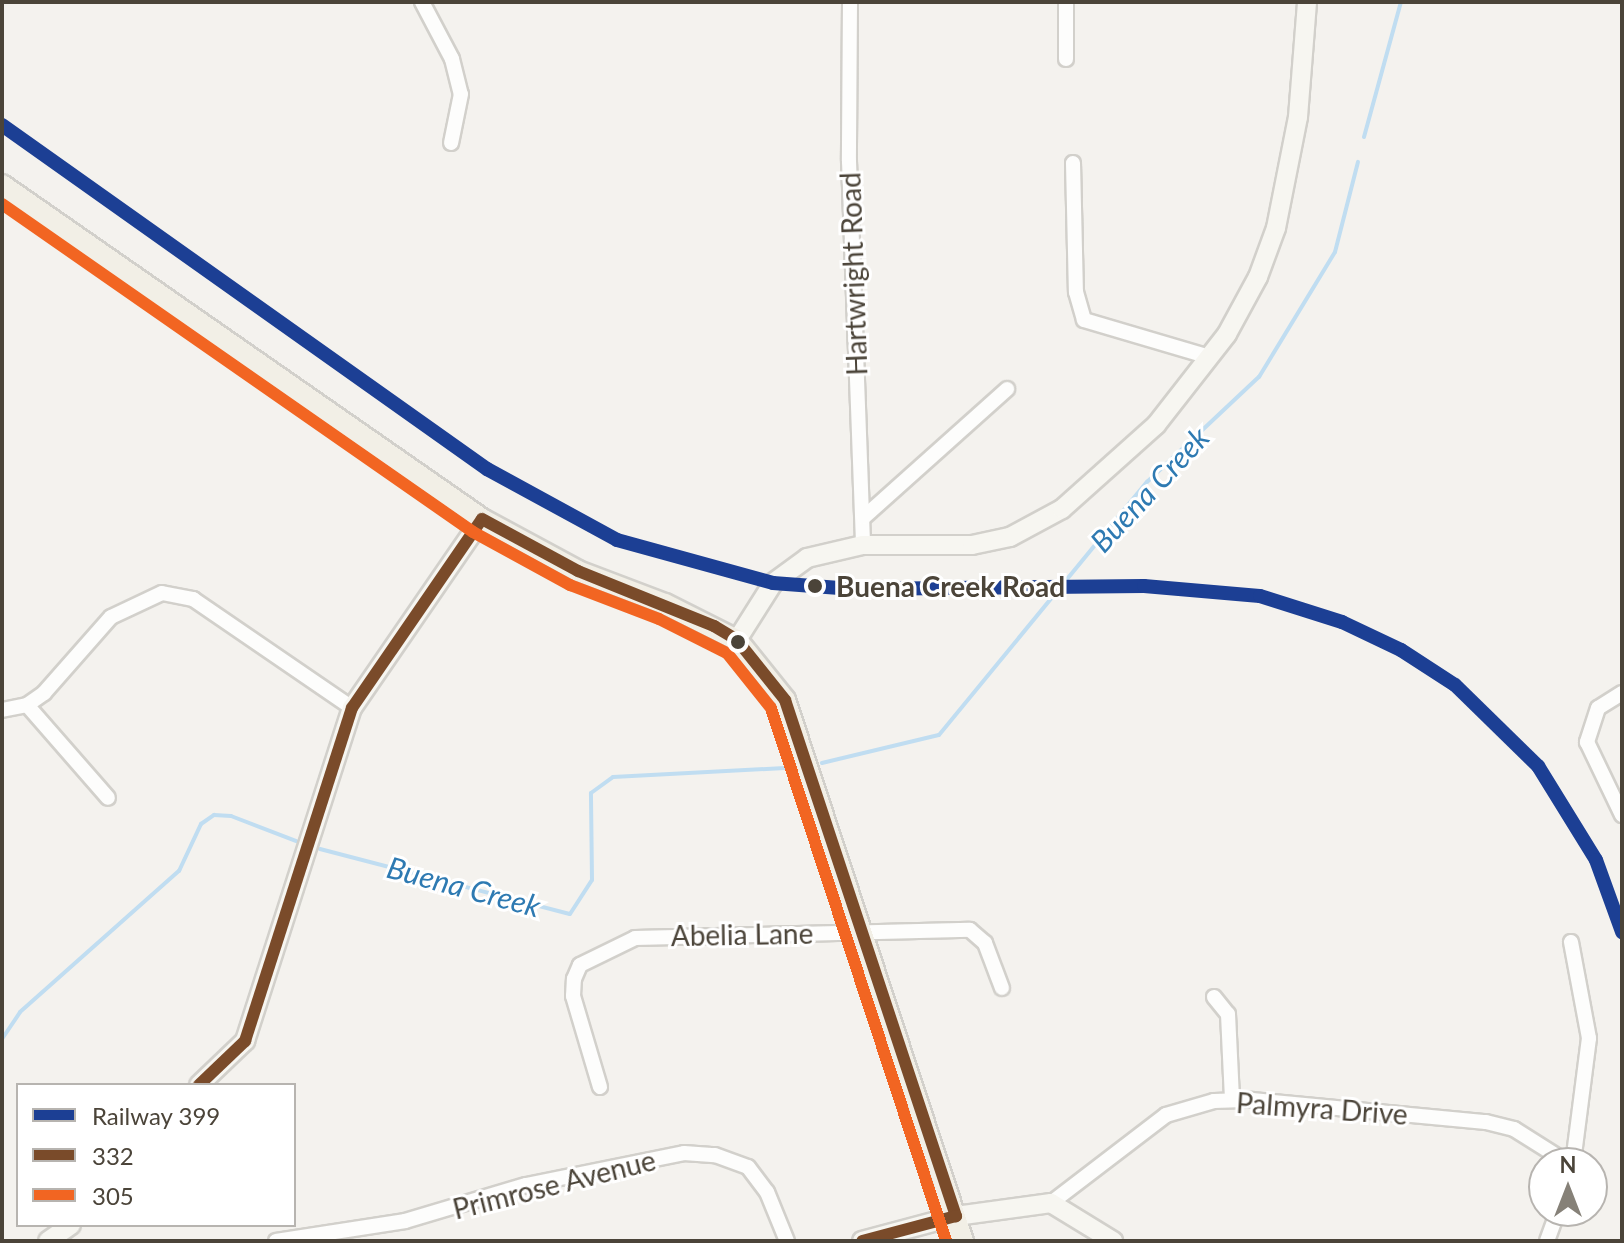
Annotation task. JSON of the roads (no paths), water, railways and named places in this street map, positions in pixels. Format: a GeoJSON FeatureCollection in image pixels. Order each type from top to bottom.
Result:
{"type":"FeatureCollection","features":[{"type":"Feature","properties":{"kind":"main road"},"geometry":{"type":"LineString","coordinates":[[737,640],[785,571],[812,556],[863,545],[972,545],[1010,537],[1047,519],[1156,425],[1210,357],[1258,277],[1276,228],[1298,117],[1307,2]]}},
{"type":"Feature","properties":{"kind":"main road"},"geometry":{"type":"LineString","coordinates":[[2,185],[482,519],[578,571],[665,604],[737,640],[785,700],[963,1241]]}},
{"type":"Feature","properties":{"kind":"main road"},"geometry":{"type":"LineString","coordinates":[[201,1083],[245,1041],[352,708],[482,519]]}},
{"type":"Feature","properties":{"kind":"main road"},"geometry":{"type":"LineString","coordinates":[[1051,1203],[1113,1241]]}},
{"type":"Feature","properties":{"kind":"main road","name":"Palmyra Drive"},"geometry":{"type":"LineString","coordinates":[[862,1241],[956,1216],[1051,1203]]}},
{"type":"Feature","properties":{"kind":"main road"},"geometry":{"type":"LineString","coordinates":[[48,1241],[65,1232]]}},
{"type":"Feature","properties":{"kind":"street"},"geometry":{"type":"LineString","coordinates":[[422,2],[452,59],[461,94],[451,143]]}},
{"type":"Feature","properties":{"kind":"street","name":"Hartwright Road"},"geometry":{"type":"LineString","coordinates":[[850,2],[849,161],[863,545]]}},
{"type":"Feature","properties":{"kind":"street"},"geometry":{"type":"LineString","coordinates":[[1066,2],[1066,59]]}},
{"type":"Feature","properties":{"kind":"street"},"geometry":{"type":"LineString","coordinates":[[1073,163],[1076,292],[1084,320],[1210,357]]}},
{"type":"Feature","properties":{"kind":"street"},"geometry":{"type":"LineString","coordinates":[[864,517],[1007,389]]}},
{"type":"Feature","properties":{"kind":"street"},"geometry":{"type":"LineString","coordinates":[[2,710],[27,705],[111,617],[133,603],[174,593],[193,599],[352,708]]}},
{"type":"Feature","properties":{"kind":"street"},"geometry":{"type":"LineString","coordinates":[[1622,693],[1598,708],[1587,742],[1622,815]]}},
{"type":"Feature","properties":{"kind":"street"},"geometry":{"type":"LineString","coordinates":[[27,705],[108,798]]}},
{"type":"Feature","properties":{"kind":"street","name":"Abelia Lane"},"geometry":{"type":"LineString","coordinates":[[600,1087],[573,996],[580,965],[626,941],[653,936],[970,930],[985,943],[1002,988]]}},
{"type":"Feature","properties":{"kind":"street"},"geometry":{"type":"LineString","coordinates":[[1571,942],[1589,1038],[1572,1147]]}},
{"type":"Feature","properties":{"kind":"street"},"geometry":{"type":"LineString","coordinates":[[1214,997],[1228,1014],[1232,1100]]}},
{"type":"Feature","properties":{"kind":"street","name":"Palmyra Drive"},"geometry":{"type":"LineString","coordinates":[[1051,1203],[1166,1115],[1232,1100],[1486,1122],[1514,1129],[1544,1147]]}},
{"type":"Feature","properties":{"kind":"street","name":"Primrose Avenue"},"geometry":{"type":"LineString","coordinates":[[276,1241],[405,1221],[526,1185],[684,1153],[715,1155],[748,1167],[767,1192],[787,1241]]}},
{"type":"Feature","properties":{"kind":"waterway","name":"Buena Creek"},"geometry":{"type":"LineString","coordinates":[[1364,137],[1401,2]]}},
{"type":"Feature","properties":{"kind":"waterway","name":"Buena Creek"},"geometry":{"type":"LineString","coordinates":[[822,763],[939,735],[1147,482],[1259,377],[1335,252],[1358,162]]}},
{"type":"Feature","properties":{"kind":"waterway","name":"Buena Creek"},"geometry":{"type":"LineString","coordinates":[[320,849],[570,914],[592,880],[591,793],[613,777],[785,768]]}},
{"type":"Feature","properties":{"kind":"waterway","name":"Buena Creek"},"geometry":{"type":"LineString","coordinates":[[2,1039],[20,1012],[179,871],[201,824],[214,815],[231,816],[296,841]]}},
{"type":"Feature","properties":{"kind":"rail line","name":"399"},"geometry":{"type":"LineString","coordinates":[[2,125],[487,469],[617,540],[773,583],[853,589],[1144,586],[1260,596],[1342,622],[1401,650],[1455,685],[1538,766],[1596,860],[1622,932]]}},
{"type":"Feature","properties":{"kind":"place","name":"Buena Creek Road"},"geometry":{"type":"Point","coordinates":[815,586]}}]}
